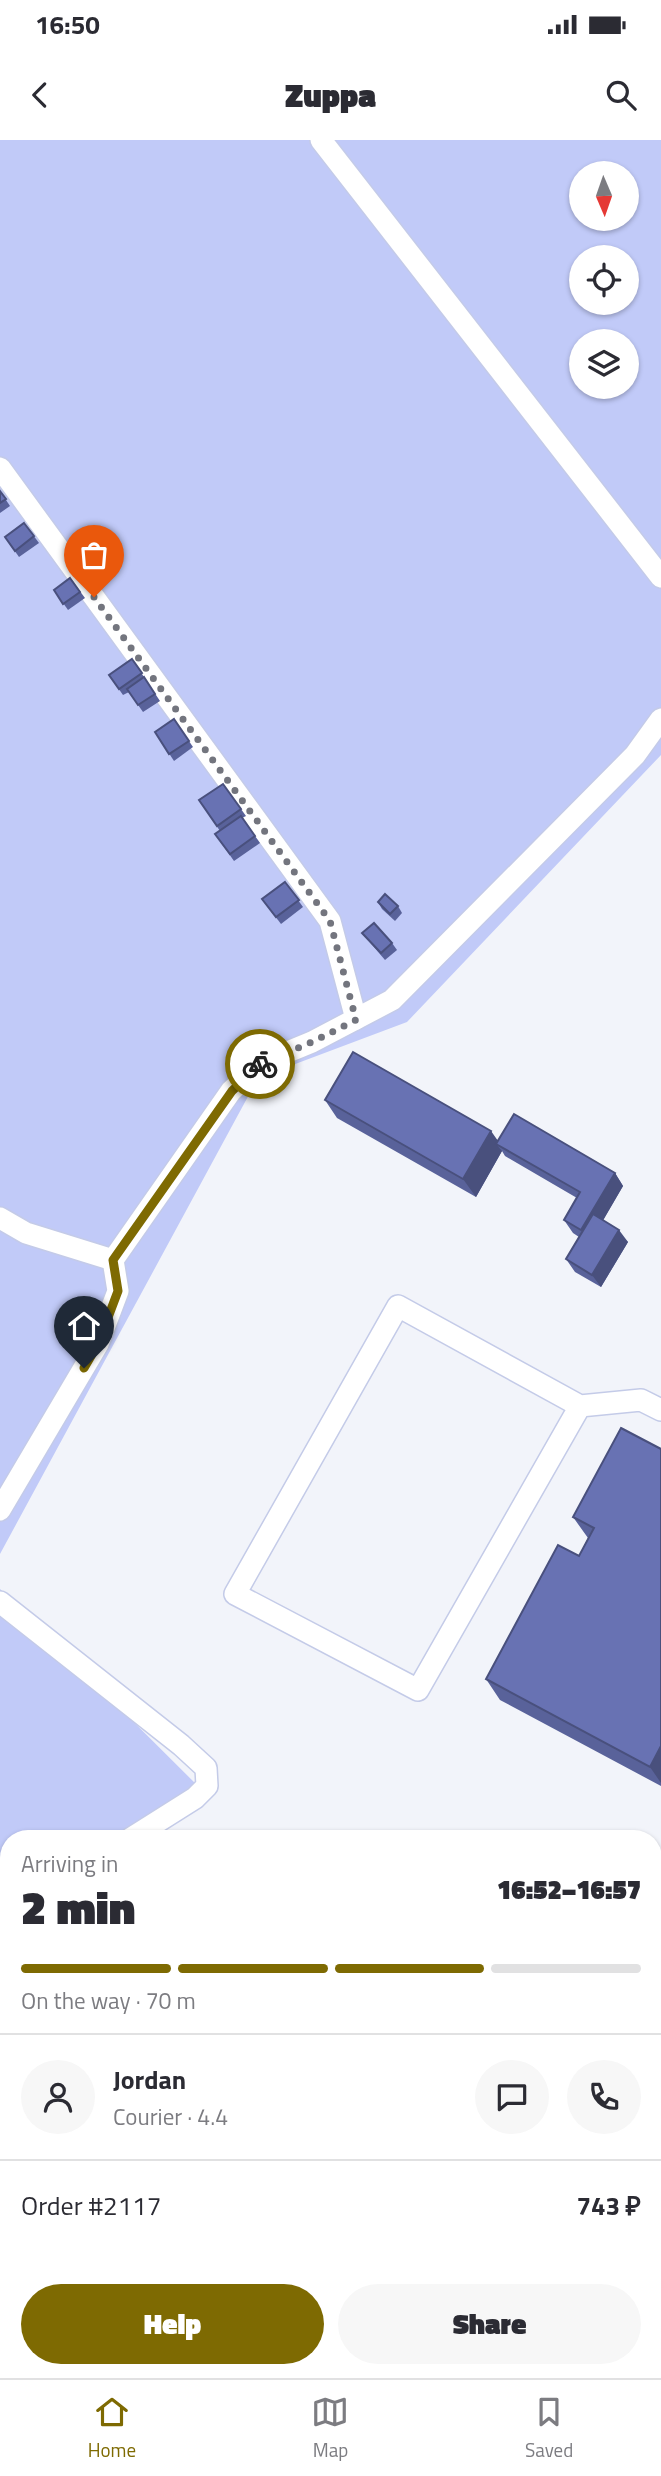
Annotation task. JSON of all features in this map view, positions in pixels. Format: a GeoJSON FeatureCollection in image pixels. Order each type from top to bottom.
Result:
{"type":"FeatureCollection","features":[{"type":"Feature","properties":{"kind":"lane"},"geometry":{"type":"LineString","coordinates":[[321,140],[661,578]]}},
{"type":"Feature","properties":{"kind":"lane"},"geometry":{"type":"LineString","coordinates":[[0,468],[330,921],[356,1020]]}},
{"type":"Feature","properties":{"kind":"lane"},"geometry":{"type":"LineString","coordinates":[[0,1510],[98,1344],[118,1291],[113,1260],[232,1091],[261,1063],[312,1042],[392,1000],[635,755],[661,719]]}},
{"type":"Feature","properties":{"kind":"lane"},"geometry":{"type":"LineString","coordinates":[[0,1219],[26,1233],[113,1260]]}},
{"type":"Feature","properties":{"kind":"lane"},"geometry":{"type":"LineString","coordinates":[[580,1406],[418,1690],[235,1594],[398,1306],[580,1406],[641,1399],[661,1410]]}},
{"type":"Feature","properties":{"kind":"lane"},"geometry":{"type":"LineString","coordinates":[[0,1602],[181,1745],[206,1768],[207,1786],[195,1798],[144,1830]]}},
{"type":"Feature","properties":{"kind":"shaded area"},"geometry":{"type":"Polygon","coordinates":[[[0,140],[661,140],[661,755],[407,1022],[258,1078],[0,1554],[0,140]]]}},
{"type":"Feature","properties":{"kind":"shaded area"},"geometry":{"type":"Polygon","coordinates":[[[0,1589],[209,1797],[160,1830],[0,1830],[0,1589]]]}},
{"type":"Feature","properties":{"kind":"building"},"geometry":{"type":"Polygon","coordinates":[[[0,491],[6,499],[0,503],[0,491]]]}},
{"type":"Feature","properties":{"kind":"building"},"geometry":{"type":"Polygon","coordinates":[[[24,523],[34,536],[15,551],[5,537],[24,523]]]}},
{"type":"Feature","properties":{"kind":"building"},"geometry":{"type":"Polygon","coordinates":[[[70,578],[80,592],[63,604],[54,590],[70,578]]]}},
{"type":"Feature","properties":{"kind":"building"},"geometry":{"type":"Polygon","coordinates":[[[132,659],[142,673],[119,689],[109,675],[132,659]]]}},
{"type":"Feature","properties":{"kind":"building"},"geometry":{"type":"Polygon","coordinates":[[[144,677],[155,694],[138,705],[127,689],[144,677]]]}},
{"type":"Feature","properties":{"kind":"building"},"geometry":{"type":"Polygon","coordinates":[[[174,719],[189,741],[169,754],[155,732],[174,719]]]}},
{"type":"Feature","properties":{"kind":"building"},"geometry":{"type":"Polygon","coordinates":[[[223,784],[241,809],[217,826],[199,800],[223,784]]]}},
{"type":"Feature","properties":{"kind":"building"},"geometry":{"type":"Polygon","coordinates":[[[241,816],[255,836],[230,854],[215,834],[241,816]]]}},
{"type":"Feature","properties":{"kind":"building"},"geometry":{"type":"Polygon","coordinates":[[[285,882],[299,900],[276,917],[262,899],[285,882]]]}},
{"type":"Feature","properties":{"kind":"building"},"geometry":{"type":"Polygon","coordinates":[[[385,894],[398,906],[390,914],[378,902],[385,894]]]}},
{"type":"Feature","properties":{"kind":"building"},"geometry":{"type":"Polygon","coordinates":[[[374,923],[392,943],[381,953],[362,933],[374,923]]]}},
{"type":"Feature","properties":{"kind":"building"},"geometry":{"type":"Polygon","coordinates":[[[353,1052],[491,1131],[463,1179],[325,1100],[353,1052]]]}},
{"type":"Feature","properties":{"kind":"building"},"geometry":{"type":"Polygon","coordinates":[[[514,1114],[615,1173],[581,1230],[564,1220],[580,1192],[496,1144],[514,1114]]]}},
{"type":"Feature","properties":{"kind":"building"},"geometry":{"type":"Polygon","coordinates":[[[593,1214],[619,1230],[592,1275],[566,1259],[593,1214]]]}},
{"type":"Feature","properties":{"kind":"building"},"geometry":{"type":"Polygon","coordinates":[[[621,1428],[661,1449],[661,1746],[650,1767],[486,1679],[558,1545],[579,1556],[594,1528],[573,1517],[621,1428]]]}},
{"type":"Feature","properties":{"kind":"way so far"},"geometry":{"type":"LineString","coordinates":[[94,597],[330,921],[356,1020],[260,1064]]}},
{"type":"Feature","properties":{"kind":"route"},"geometry":{"type":"LineString","coordinates":[[84,1368],[98,1344],[118,1291],[113,1260],[232,1091],[260,1064]]}}]}
